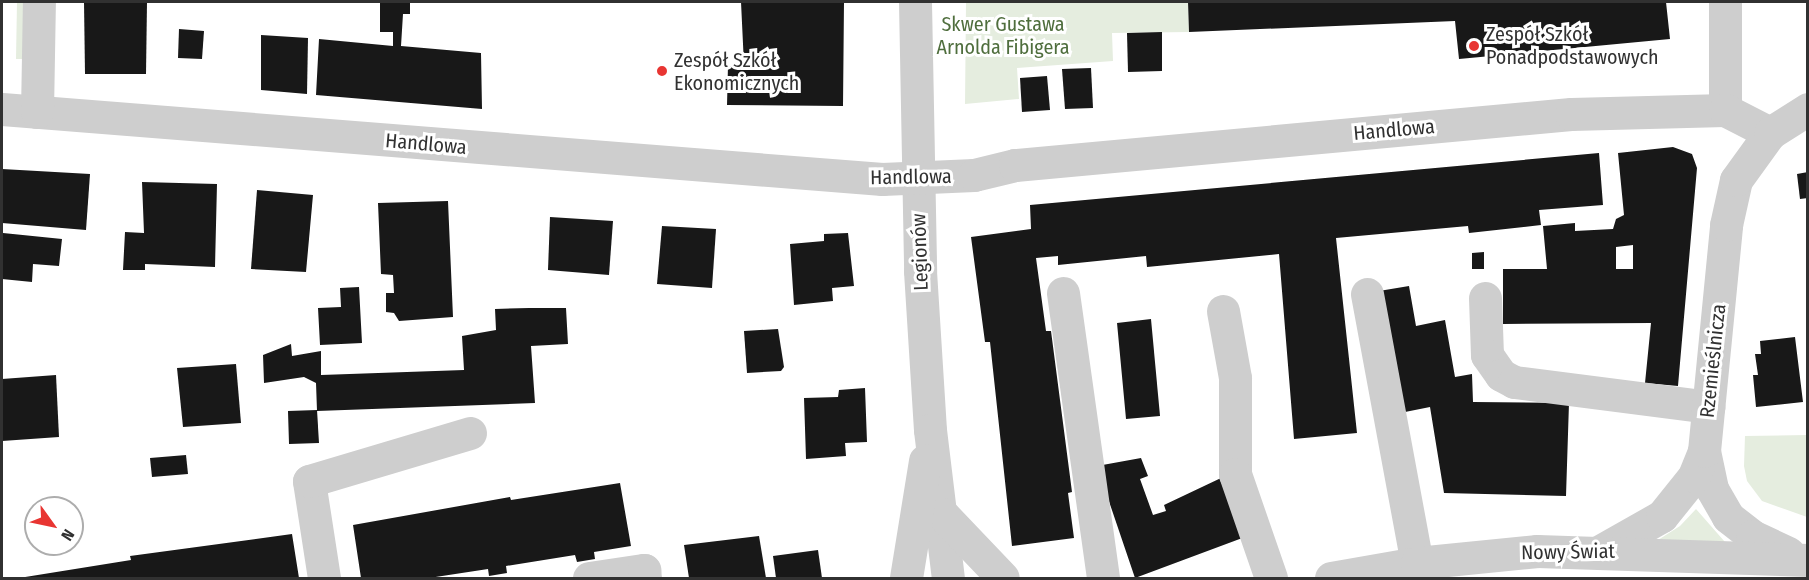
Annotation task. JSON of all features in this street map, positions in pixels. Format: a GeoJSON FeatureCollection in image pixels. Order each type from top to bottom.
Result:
{"type":"FeatureCollection","features":[{"type":"Feature","properties":{"kind":"street"},"geometry":{"type":"LineString","coordinates":[[37,112],[39,2]]}},
{"type":"Feature","properties":{"kind":"street","name":"Legionów"},"geometry":{"type":"LineString","coordinates":[[915,2],[916,179],[930,430],[942,514],[948,579]]}},
{"type":"Feature","properties":{"kind":"street"},"geometry":{"type":"LineString","coordinates":[[1725,2],[1725,111]]}},
{"type":"Feature","properties":{"kind":"street","name":"Handlowa"},"geometry":{"type":"LineString","coordinates":[[2,109],[836,176],[916,179],[974,175],[1015,165],[1570,114],[1725,111],[1770,133]]}},
{"type":"Feature","properties":{"kind":"street"},"geometry":{"type":"LineString","coordinates":[[1770,133],[1808,109]]}},
{"type":"Feature","properties":{"kind":"street","name":"Rzemieślnicza"},"geometry":{"type":"LineString","coordinates":[[1600,551],[1662,516],[1676,503],[1691,483],[1704,451],[1730,200],[1744,164],[1770,133]]}},
{"type":"Feature","properties":{"kind":"street"},"geometry":{"type":"LineString","coordinates":[[1063,293],[1103,579]]}},
{"type":"Feature","properties":{"kind":"street"},"geometry":{"type":"LineString","coordinates":[[1367,294],[1417,563]]}},
{"type":"Feature","properties":{"kind":"street"},"geometry":{"type":"LineString","coordinates":[[1485,298],[1487,355],[1501,375],[1514,382],[1708,407]]}},
{"type":"Feature","properties":{"kind":"street"},"geometry":{"type":"LineString","coordinates":[[1223,310],[1235,378],[1235,474],[1270,579]]}},
{"type":"Feature","properties":{"kind":"street","name":"Legionów"},"geometry":{"type":"LineString","coordinates":[[906,579],[930,430]]}},
{"type":"Feature","properties":{"kind":"street"},"geometry":{"type":"LineString","coordinates":[[324,579],[309,481],[470,433]]}},
{"type":"Feature","properties":{"kind":"street"},"geometry":{"type":"LineString","coordinates":[[1704,451],[1713,489],[1728,518],[1752,536],[1804,560]]}},
{"type":"Feature","properties":{"kind":"street"},"geometry":{"type":"LineString","coordinates":[[942,514],[1003,579]]}},
{"type":"Feature","properties":{"kind":"street","name":"Nowy Świat"},"geometry":{"type":"LineString","coordinates":[[1331,579],[1417,563],[1479,555],[1600,551],[1804,560]]}},
{"type":"Feature","properties":{"kind":"street"},"geometry":{"type":"LineString","coordinates":[[589,579],[644,570],[645,579]]}},
{"type":"Feature","properties":{"kind":"green space"},"geometry":{"type":"Polygon","coordinates":[[[17,2],[25,2],[24,59],[16,59],[17,2]]]}},
{"type":"Feature","properties":{"kind":"green space","name":"Skwer Gustawa Arnolda Fibigera"},"geometry":{"type":"Polygon","coordinates":[[[966,2],[1188,2],[1189,32],[1112,33],[1113,61],[1017,68],[1019,99],[965,104],[966,2]]]}},
{"type":"Feature","properties":{"kind":"green space"},"geometry":{"type":"Polygon","coordinates":[[[1808,435],[1807,517],[1762,501],[1747,481],[1744,466],[1745,436],[1808,435]]]}},
{"type":"Feature","properties":{"kind":"green space"},"geometry":{"type":"Polygon","coordinates":[[[1696,509],[1725,542],[1658,540],[1680,526],[1696,509]]]}},
{"type":"Feature","properties":{"kind":"building"},"geometry":{"type":"Polygon","coordinates":[[[84,2],[147,2],[146,74],[85,74],[84,2]]]}},
{"type":"Feature","properties":{"kind":"building"},"geometry":{"type":"Polygon","coordinates":[[[380,2],[410,2],[410,14],[403,14],[401,46],[481,53],[482,109],[316,95],[319,39],[393,46],[393,32],[380,32],[380,2]]]}},
{"type":"Feature","properties":{"kind":"building"},"geometry":{"type":"Polygon","coordinates":[[[741,2],[844,2],[843,106],[727,105],[728,65],[744,65],[741,2]]]}},
{"type":"Feature","properties":{"kind":"building"},"geometry":{"type":"Polygon","coordinates":[[[1188,2],[1666,2],[1670,39],[1459,59],[1455,21],[1189,32],[1188,2]]]}},
{"type":"Feature","properties":{"kind":"building"},"geometry":{"type":"Polygon","coordinates":[[[179,29],[204,31],[202,59],[178,58],[179,29]]]}},
{"type":"Feature","properties":{"kind":"building"},"geometry":{"type":"Polygon","coordinates":[[[1162,32],[1162,71],[1128,72],[1127,33],[1162,32]]]}},
{"type":"Feature","properties":{"kind":"building"},"geometry":{"type":"Polygon","coordinates":[[[261,35],[308,38],[307,94],[261,90],[261,35]]]}},
{"type":"Feature","properties":{"kind":"building"},"geometry":{"type":"Polygon","coordinates":[[[1091,68],[1093,108],[1065,109],[1062,69],[1091,68]]]}},
{"type":"Feature","properties":{"kind":"building"},"geometry":{"type":"Polygon","coordinates":[[[1047,76],[1050,110],[1022,112],[1020,78],[1047,76]]]}},
{"type":"Feature","properties":{"kind":"building"},"geometry":{"type":"Polygon","coordinates":[[[1673,147],[1692,154],[1697,168],[1678,386],[1645,383],[1651,323],[1503,324],[1503,269],[1547,269],[1543,226],[1575,223],[1575,231],[1613,229],[1616,219],[1624,215],[1618,153],[1673,147]],[[1633,245],[1616,247],[1616,269],[1633,269],[1633,245]]]}},
{"type":"Feature","properties":{"kind":"building"},"geometry":{"type":"Polygon","coordinates":[[[1599,153],[1603,205],[1539,210],[1541,225],[1469,233],[1468,226],[1336,238],[1357,433],[1294,439],[1279,254],[1147,267],[1146,256],[1058,265],[1058,256],[1036,258],[1046,331],[1051,331],[1072,492],[1068,493],[1074,538],[1012,546],[990,342],[985,342],[971,237],[1031,229],[1030,205],[1599,153]]]}},
{"type":"Feature","properties":{"kind":"building"},"geometry":{"type":"Polygon","coordinates":[[[2,169],[90,174],[86,230],[2,223],[2,169]]]}},
{"type":"Feature","properties":{"kind":"building"},"geometry":{"type":"Polygon","coordinates":[[[1808,172],[1808,198],[1800,199],[1797,174],[1808,172]]]}},
{"type":"Feature","properties":{"kind":"building"},"geometry":{"type":"Polygon","coordinates":[[[142,182],[217,184],[215,267],[145,264],[145,270],[123,270],[125,232],[144,233],[142,182]]]}},
{"type":"Feature","properties":{"kind":"building"},"geometry":{"type":"Polygon","coordinates":[[[257,190],[313,195],[306,272],[251,269],[257,190]]]}},
{"type":"Feature","properties":{"kind":"building"},"geometry":{"type":"Polygon","coordinates":[[[448,201],[453,317],[399,321],[394,313],[386,312],[386,293],[394,293],[393,275],[381,274],[378,203],[448,201]]]}},
{"type":"Feature","properties":{"kind":"building"},"geometry":{"type":"Polygon","coordinates":[[[550,217],[613,221],[609,275],[548,270],[550,217]]]}},
{"type":"Feature","properties":{"kind":"building"},"geometry":{"type":"Polygon","coordinates":[[[662,226],[716,229],[712,288],[657,284],[662,226]]]}},
{"type":"Feature","properties":{"kind":"building"},"geometry":{"type":"Polygon","coordinates":[[[3,233],[62,239],[59,266],[33,264],[32,282],[2,279],[3,233]]]}},
{"type":"Feature","properties":{"kind":"building"},"geometry":{"type":"Polygon","coordinates":[[[848,233],[854,286],[832,288],[833,301],[794,305],[790,244],[824,241],[824,234],[848,233]]]}},
{"type":"Feature","properties":{"kind":"building"},"geometry":{"type":"Polygon","coordinates":[[[1484,252],[1484,269],[1472,269],[1472,253],[1484,252]]]}},
{"type":"Feature","properties":{"kind":"building"},"geometry":{"type":"Polygon","coordinates":[[[1409,286],[1416,326],[1445,320],[1455,377],[1472,374],[1473,402],[1569,403],[1566,496],[1444,493],[1430,407],[1400,413],[1379,291],[1409,286]]]}},
{"type":"Feature","properties":{"kind":"building"},"geometry":{"type":"Polygon","coordinates":[[[359,287],[362,343],[320,345],[318,308],[341,307],[340,288],[359,287]]]}},
{"type":"Feature","properties":{"kind":"building"},"geometry":{"type":"Polygon","coordinates":[[[566,308],[568,344],[531,346],[535,403],[317,411],[316,383],[304,377],[264,383],[263,355],[291,344],[292,356],[321,351],[321,375],[464,370],[462,336],[496,330],[495,309],[566,308]]]}},
{"type":"Feature","properties":{"kind":"building"},"geometry":{"type":"Polygon","coordinates":[[[1151,319],[1160,416],[1126,419],[1117,323],[1151,319]]]}},
{"type":"Feature","properties":{"kind":"building"},"geometry":{"type":"Polygon","coordinates":[[[778,329],[784,367],[781,371],[747,373],[744,331],[778,329]]]}},
{"type":"Feature","properties":{"kind":"building"},"geometry":{"type":"Polygon","coordinates":[[[1795,337],[1803,402],[1756,407],[1753,375],[1758,375],[1755,354],[1761,354],[1760,341],[1795,337]]]}},
{"type":"Feature","properties":{"kind":"building"},"geometry":{"type":"Polygon","coordinates":[[[236,364],[241,423],[183,427],[177,368],[236,364]]]}},
{"type":"Feature","properties":{"kind":"building"},"geometry":{"type":"Polygon","coordinates":[[[56,375],[59,437],[2,441],[2,379],[56,375]]]}},
{"type":"Feature","properties":{"kind":"building"},"geometry":{"type":"Polygon","coordinates":[[[865,388],[867,442],[845,443],[846,456],[806,459],[804,398],[838,397],[839,390],[865,388]]]}},
{"type":"Feature","properties":{"kind":"building"},"geometry":{"type":"Polygon","coordinates":[[[317,410],[319,443],[289,444],[288,411],[317,410]]]}},
{"type":"Feature","properties":{"kind":"building"},"geometry":{"type":"Polygon","coordinates":[[[186,455],[188,474],[152,477],[150,458],[186,455]]]}},
{"type":"Feature","properties":{"kind":"building"},"geometry":{"type":"Polygon","coordinates":[[[1141,458],[1148,476],[1140,479],[1153,515],[1166,511],[1164,505],[1221,478],[1245,537],[1135,578],[1097,466],[1141,458]]]}},
{"type":"Feature","properties":{"kind":"building"},"geometry":{"type":"Polygon","coordinates":[[[620,483],[631,546],[594,552],[595,559],[577,562],[575,555],[506,566],[507,573],[489,576],[488,569],[429,578],[361,578],[353,525],[510,497],[511,500],[620,483]]]}},
{"type":"Feature","properties":{"kind":"building"},"geometry":{"type":"Polygon","coordinates":[[[292,534],[299,578],[19,578],[131,560],[130,556],[292,534]]]}},
{"type":"Feature","properties":{"kind":"building"},"geometry":{"type":"Polygon","coordinates":[[[759,536],[766,578],[689,578],[684,545],[759,536]]]}},
{"type":"Feature","properties":{"kind":"building"},"geometry":{"type":"Polygon","coordinates":[[[818,550],[822,578],[776,578],[773,556],[818,550]]]}},
{"type":"Feature","properties":{"kind":"place","name":"Zespół Szkół Ponadpodstawowych"},"geometry":{"type":"Point","coordinates":[1474,46]}},
{"type":"Feature","properties":{"kind":"place","name":"Zespół Szkół Ekonomicznych"},"geometry":{"type":"Point","coordinates":[662,71]}}]}
